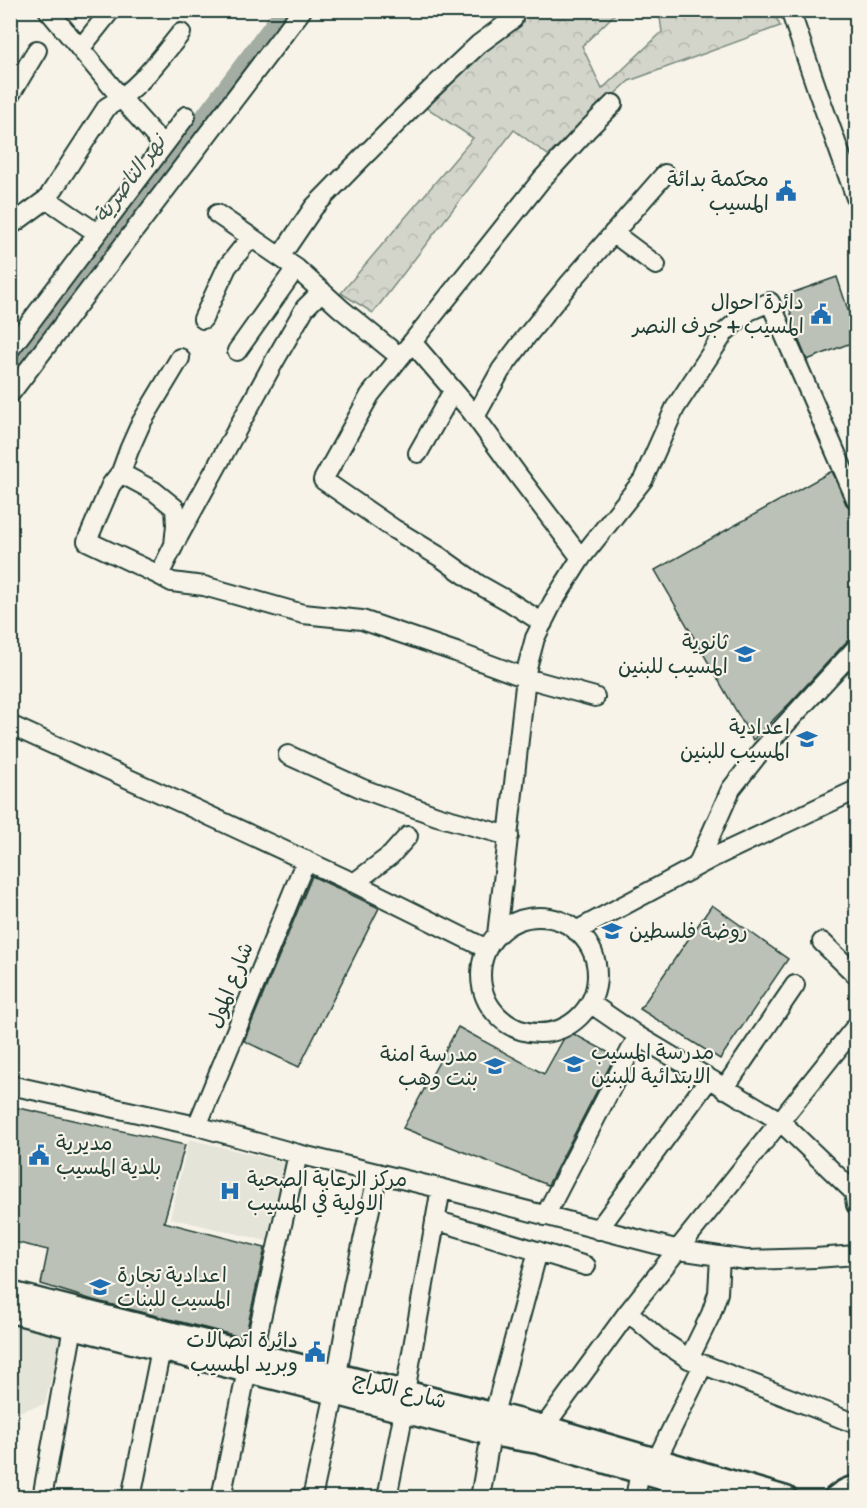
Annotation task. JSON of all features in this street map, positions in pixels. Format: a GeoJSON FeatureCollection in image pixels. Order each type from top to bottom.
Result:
{"type":"FeatureCollection","features":[{"type":"Feature","properties":{"kind":"main road","name":"شارع الكراج"},"geometry":{"type":"LineString","coordinates":[[10,1293],[250,1362],[541,1435],[649,1466],[786,1497]]}},
{"type":"Feature","properties":{"kind":"main road","name":"شارع الكراج"},"geometry":{"type":"LineString","coordinates":[[10,1311],[161,1349],[250,1362]]}},
{"type":"Feature","properties":{"kind":"main road","name":"شارع الكراج"},"geometry":{"type":"LineString","coordinates":[[649,1466],[693,1493],[730,1497]]}},
{"type":"Feature","properties":{"kind":"main road"},"geometry":{"type":"LineString","coordinates":[[835,1497],[841,1492],[856,1488]]}},
{"type":"Feature","properties":{"kind":"street"},"geometry":{"type":"LineString","coordinates":[[48,10],[163,145]]}},
{"type":"Feature","properties":{"kind":"street"},"geometry":{"type":"LineString","coordinates":[[80,49],[111,10]]}},
{"type":"Feature","properties":{"kind":"street"},"geometry":{"type":"LineString","coordinates":[[10,394],[302,10]]}},
{"type":"Feature","properties":{"kind":"street"},"geometry":{"type":"LineString","coordinates":[[790,10],[856,198]]}},
{"type":"Feature","properties":{"kind":"street"},"geometry":{"type":"LineString","coordinates":[[280,257],[314,207],[430,90],[479,44],[513,19]]}},
{"type":"Feature","properties":{"kind":"street"},"geometry":{"type":"LineString","coordinates":[[10,226],[47,199],[107,107],[122,99],[139,83],[181,33]]}},
{"type":"Feature","properties":{"kind":"street"},"geometry":{"type":"LineString","coordinates":[[10,94],[37,50]]}},
{"type":"Feature","properties":{"kind":"street"},"geometry":{"type":"LineString","coordinates":[[543,623],[478,584],[322,480],[370,395],[542,178],[613,104]]}},
{"type":"Feature","properties":{"kind":"street"},"geometry":{"type":"LineString","coordinates":[[10,349],[186,116]]}},
{"type":"Feature","properties":{"kind":"street"},"geometry":{"type":"LineString","coordinates":[[475,417],[501,370],[520,345],[569,284],[665,174]]}},
{"type":"Feature","properties":{"kind":"street"},"geometry":{"type":"LineString","coordinates":[[47,199],[97,233]]}},
{"type":"Feature","properties":{"kind":"street"},"geometry":{"type":"LineString","coordinates":[[217,214],[296,268],[400,357]]}},
{"type":"Feature","properties":{"kind":"street"},"geometry":{"type":"LineString","coordinates":[[613,233],[656,265]]}},
{"type":"Feature","properties":{"kind":"street"},"geometry":{"type":"LineString","coordinates":[[202,319],[227,267],[250,237]]}},
{"type":"Feature","properties":{"kind":"street"},"geometry":{"type":"LineString","coordinates":[[237,351],[296,268]]}},
{"type":"Feature","properties":{"kind":"street"},"geometry":{"type":"LineString","coordinates":[[159,575],[275,360],[305,308],[322,291]]}},
{"type":"Feature","properties":{"kind":"street"},"geometry":{"type":"LineString","coordinates":[[492,942],[508,926],[536,917],[550,918],[576,931],[587,942],[594,957],[597,972],[596,988],[590,1003],[578,1019],[560,1029],[541,1034],[521,1031],[504,1021],[490,1007],[483,988],[482,968],[492,942],[509,836],[527,668],[535,638],[553,602],[581,558],[643,480],[675,408],[724,331],[750,311],[770,302],[850,467],[856,499]]}},
{"type":"Feature","properties":{"kind":"street"},"geometry":{"type":"LineString","coordinates":[[412,342],[475,417],[581,558]]}},
{"type":"Feature","properties":{"kind":"street"},"geometry":{"type":"LineString","coordinates":[[180,358],[141,423],[121,472],[111,485],[87,541],[172,582],[204,586],[303,614],[362,620],[526,678],[595,697]]}},
{"type":"Feature","properties":{"kind":"street"},"geometry":{"type":"LineString","coordinates":[[418,453],[453,391]]}},
{"type":"Feature","properties":{"kind":"street"},"geometry":{"type":"LineString","coordinates":[[121,472],[154,491],[175,508],[174,545]]}},
{"type":"Feature","properties":{"kind":"street"},"geometry":{"type":"LineString","coordinates":[[697,866],[731,789],[761,751],[856,648]]}},
{"type":"Feature","properties":{"kind":"street"},"geometry":{"type":"LineString","coordinates":[[10,725],[354,883],[492,942]]}},
{"type":"Feature","properties":{"kind":"street"},"geometry":{"type":"LineString","coordinates":[[288,754],[374,793],[437,816],[509,836]]}},
{"type":"Feature","properties":{"kind":"street"},"geometry":{"type":"LineString","coordinates":[[576,931],[697,866],[856,790]]}},
{"type":"Feature","properties":{"kind":"street"},"geometry":{"type":"LineString","coordinates":[[354,883],[391,855],[408,836]]}},
{"type":"Feature","properties":{"kind":"street","name":"شارع المول"},"geometry":{"type":"LineString","coordinates":[[197,1126],[306,860]]}},
{"type":"Feature","properties":{"kind":"street"},"geometry":{"type":"LineString","coordinates":[[822,942],[856,975]]}},
{"type":"Feature","properties":{"kind":"street"},"geometry":{"type":"LineString","coordinates":[[598,1230],[795,985]]}},
{"type":"Feature","properties":{"kind":"street"},"geometry":{"type":"LineString","coordinates":[[590,1003],[638,1036],[780,1121],[854,1192],[856,1205]]}},
{"type":"Feature","properties":{"kind":"street"},"geometry":{"type":"LineString","coordinates":[[541,1435],[628,1312],[856,1026]]}},
{"type":"Feature","properties":{"kind":"street"},"geometry":{"type":"LineString","coordinates":[[545,1216],[638,1036]]}},
{"type":"Feature","properties":{"kind":"street"},"geometry":{"type":"LineString","coordinates":[[10,1085],[197,1126],[298,1154],[441,1188],[678,1250],[746,1260],[856,1255]]}},
{"type":"Feature","properties":{"kind":"street"},"geometry":{"type":"LineString","coordinates":[[221,1497],[298,1154]]}},
{"type":"Feature","properties":{"kind":"street"},"geometry":{"type":"LineString","coordinates":[[312,1497],[336,1383],[353,1286],[378,1173]]}},
{"type":"Feature","properties":{"kind":"street"},"geometry":{"type":"LineString","coordinates":[[387,1497],[441,1188]]}},
{"type":"Feature","properties":{"kind":"street"},"geometry":{"type":"LineString","coordinates":[[435,1220],[586,1266]]}},
{"type":"Feature","properties":{"kind":"street"},"geometry":{"type":"LineString","coordinates":[[480,1497],[493,1424],[538,1251]]}},
{"type":"Feature","properties":{"kind":"street"},"geometry":{"type":"LineString","coordinates":[[635,1497],[696,1362],[718,1293],[720,1257]]}},
{"type":"Feature","properties":{"kind":"street"},"geometry":{"type":"LineString","coordinates":[[628,1312],[662,1341],[696,1362],[856,1425]]}},
{"type":"Feature","properties":{"kind":"street"},"geometry":{"type":"LineString","coordinates":[[42,1497],[73,1327]]}},
{"type":"Feature","properties":{"kind":"street"},"geometry":{"type":"LineString","coordinates":[[131,1497],[161,1349]]}},
{"type":"Feature","properties":{"kind":"shaded area","name":"مركز الرعاية الصحية الاولية في المسيب"},"geometry":{"type":"Polygon","coordinates":[[[189,1139],[290,1164],[271,1242],[170,1218],[189,1139]]]}},
{"type":"Feature","properties":{"kind":"shaded area"},"geometry":{"type":"Polygon","coordinates":[[[11,1323],[62,1333],[45,1404],[11,1414],[11,1323]]]}},
{"type":"Feature","properties":{"kind":"green space"},"geometry":{"type":"Polygon","coordinates":[[[527,11],[618,11],[582,46],[602,89],[662,32],[659,11],[774,11],[780,26],[629,81],[548,155],[514,130],[373,313],[341,293],[473,138],[427,108],[527,11]]]}},
{"type":"Feature","properties":{"kind":"building","name":"دائرة احوال المسيب + جرف النصر"},"geometry":{"type":"Polygon","coordinates":[[[837,277],[856,334],[856,341],[807,360],[797,336],[786,295],[837,277]]]}},
{"type":"Feature","properties":{"kind":"building","name":"اعدادية المسيب للبنين"},"geometry":{"type":"Polygon","coordinates":[[[832,471],[856,521],[856,636],[848,640],[753,740],[655,570],[832,471]]]}},
{"type":"Feature","properties":{"kind":"building"},"geometry":{"type":"Polygon","coordinates":[[[312,876],[379,908],[299,1067],[244,1041],[312,876]]]}},
{"type":"Feature","properties":{"kind":"building"},"geometry":{"type":"Polygon","coordinates":[[[712,905],[788,959],[720,1059],[640,1009],[712,905]]]}},
{"type":"Feature","properties":{"kind":"building"},"geometry":{"type":"Polygon","coordinates":[[[458,1027],[544,1074],[568,1031],[615,1056],[548,1185],[403,1128],[458,1027]]]}},
{"type":"Feature","properties":{"kind":"building"},"geometry":{"type":"Polygon","coordinates":[[[10,1106],[185,1145],[164,1222],[265,1248],[245,1338],[93,1300],[41,1284],[48,1250],[10,1241],[10,1106]]]}},
{"type":"Feature","properties":{"kind":"waterway","name":"نهر الناصرية"},"geometry":{"type":"LineString","coordinates":[[10,371],[282,10]]}},
{"type":"Feature","properties":{"kind":"place","name":"محكمة بدائة المسيب"},"geometry":{"type":"Point","coordinates":[786,191]}},
{"type":"Feature","properties":{"kind":"place","name":"دائرة احوال المسيب + جرف النصر"},"geometry":{"type":"Point","coordinates":[821,314]}},
{"type":"Feature","properties":{"kind":"place","name":"ثانوية المسيب للبنين"},"geometry":{"type":"Point","coordinates":[745,654]}},
{"type":"Feature","properties":{"kind":"place","name":"اعدادية المسيب للبنين"},"geometry":{"type":"Point","coordinates":[807,739]}},
{"type":"Feature","properties":{"kind":"place","name":"روضة فلسطين"},"geometry":{"type":"Point","coordinates":[612,931]}},
{"type":"Feature","properties":{"kind":"place","name":"مدرسة المسيب الابتدائية للبنين"},"geometry":{"type":"Point","coordinates":[574,1064]}},
{"type":"Feature","properties":{"kind":"place","name":"مدرسة امنة بنت وهب"},"geometry":{"type":"Point","coordinates":[495,1066]}},
{"type":"Feature","properties":{"kind":"place","name":"مديرية بلدية المسيب"},"geometry":{"type":"Point","coordinates":[39,1155]}},
{"type":"Feature","properties":{"kind":"place","name":"مركز الرعاية الصحية الاولية في المسيب"},"geometry":{"type":"Point","coordinates":[230,1191]}},
{"type":"Feature","properties":{"kind":"place","name":"اعدادية تجارة المسيب للبنات"},"geometry":{"type":"Point","coordinates":[100,1287]}},
{"type":"Feature","properties":{"kind":"place","name":"دائرة اتصالات وبريد المسيب"},"geometry":{"type":"Point","coordinates":[315,1352]}}]}
